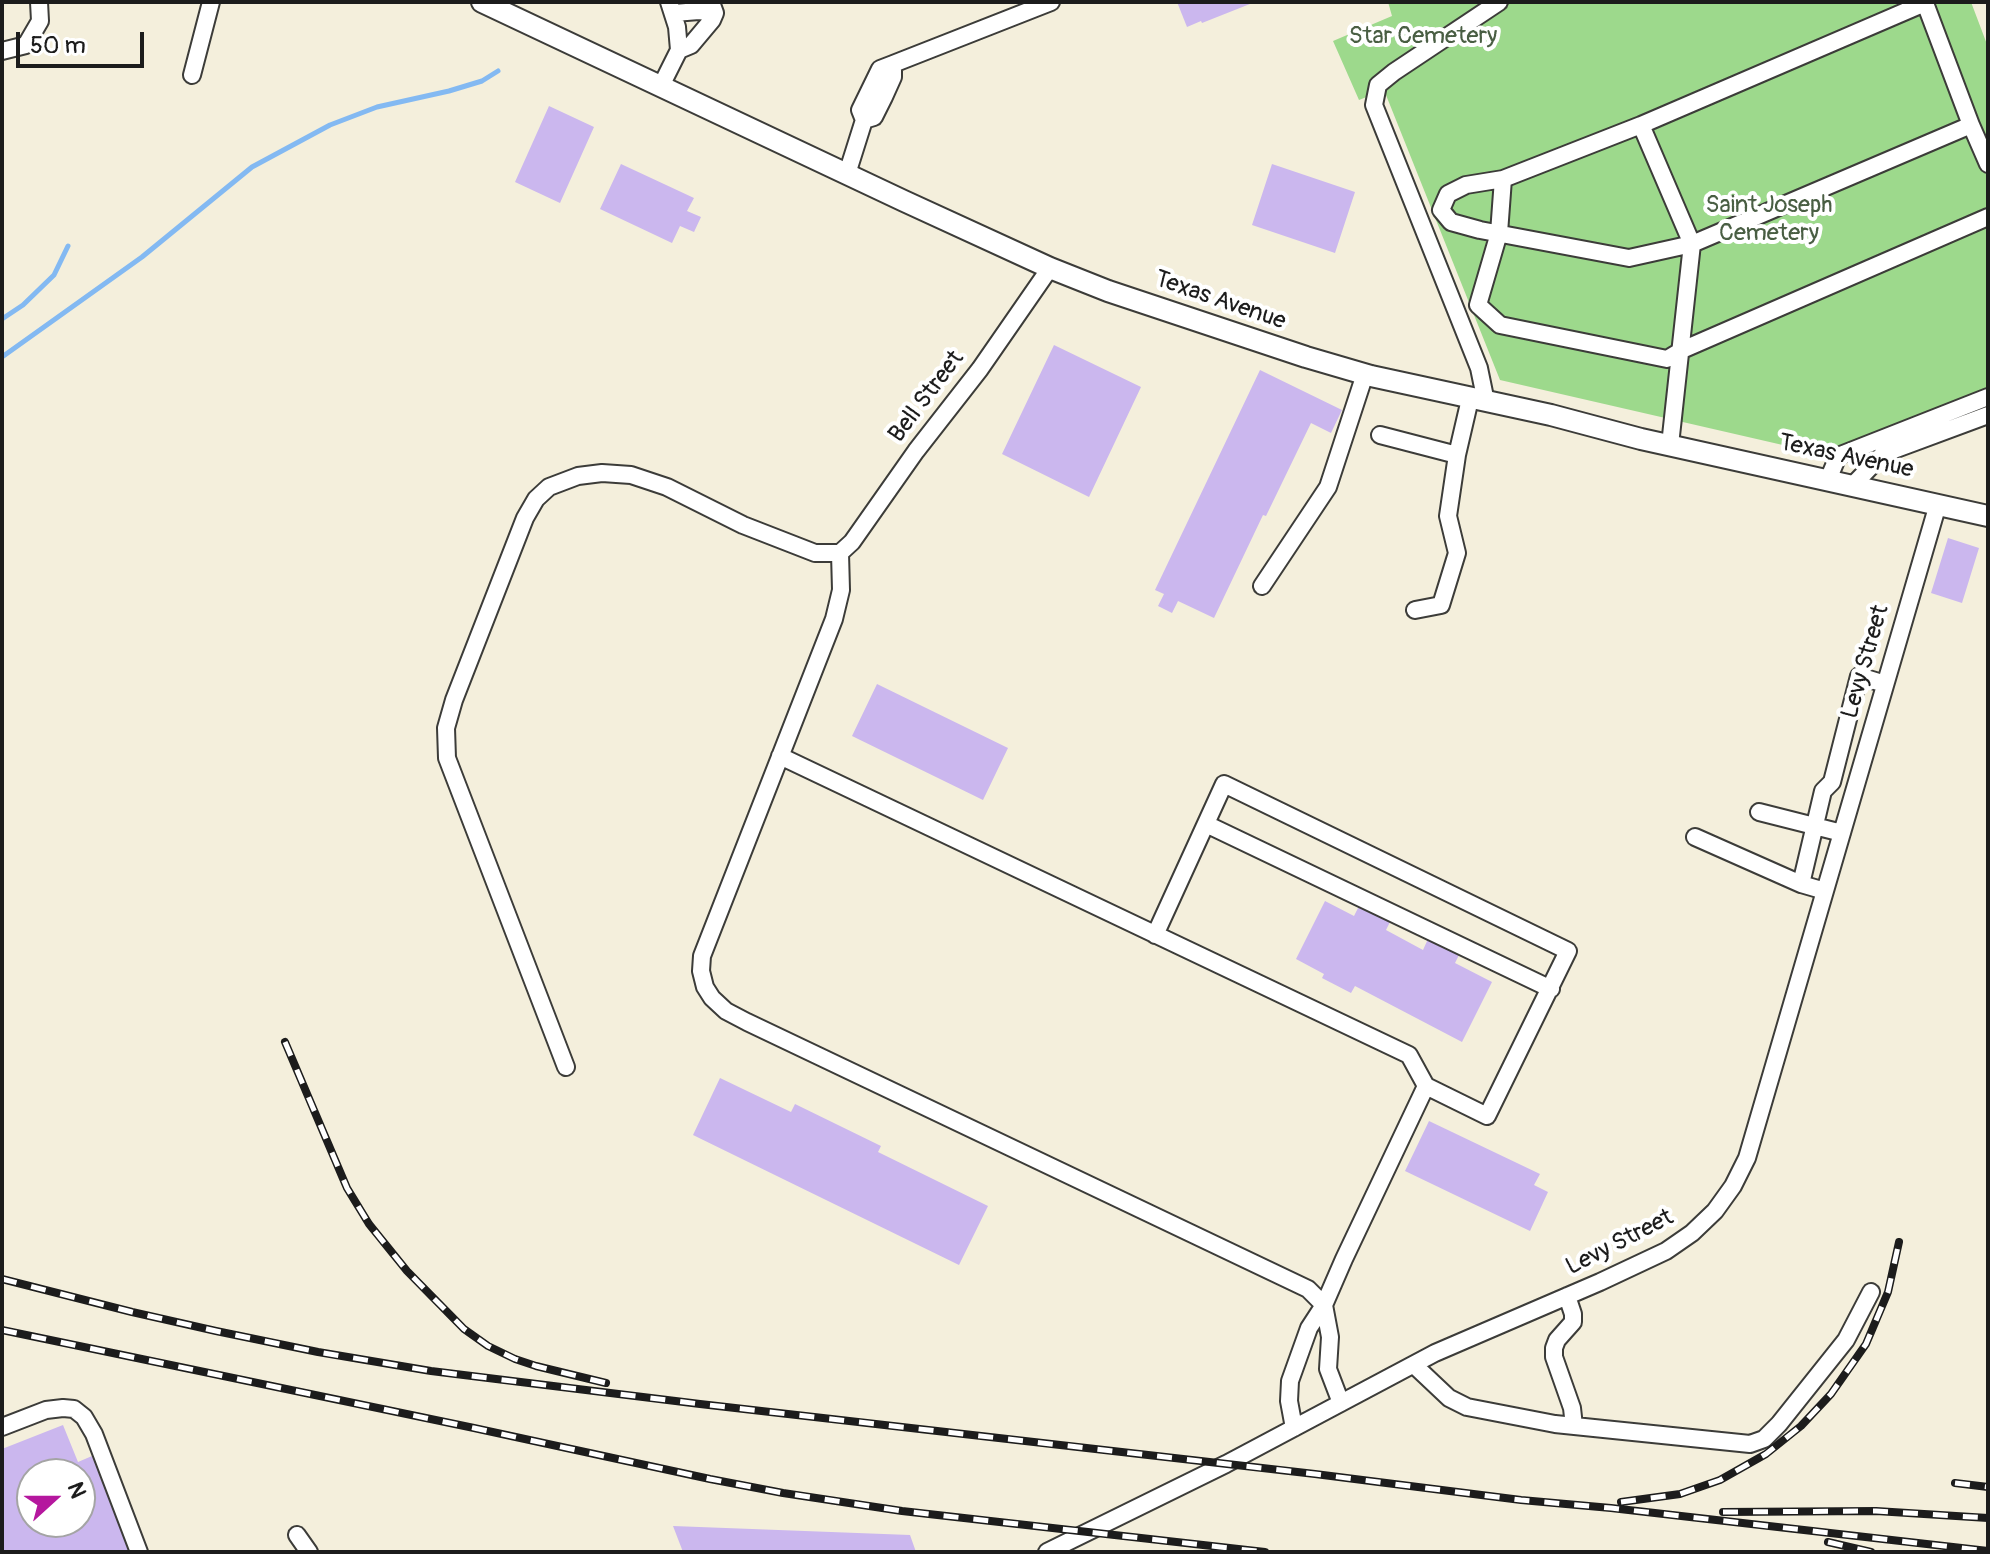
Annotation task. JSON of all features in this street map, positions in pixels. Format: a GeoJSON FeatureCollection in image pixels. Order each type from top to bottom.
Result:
{"type":"FeatureCollection","features":[{"type":"Feature","properties":{"kind":"main road","name":"Texas Avenue"},"geometry":{"type":"LineString","coordinates":[[482,2],[1050,268],[1108,291],[1365,374],[1988,516]]}},
{"type":"Feature","properties":{"kind":"street"},"geometry":{"type":"LineString","coordinates":[[2,51],[26,45],[40,21],[39,2]]}},
{"type":"Feature","properties":{"kind":"street"},"geometry":{"type":"LineString","coordinates":[[192,75],[211,2]]}},
{"type":"Feature","properties":{"kind":"street"},"geometry":{"type":"LineString","coordinates":[[847,174],[864,120],[874,117],[893,77],[893,64],[1051,2]]}},
{"type":"Feature","properties":{"kind":"street"},"geometry":{"type":"LineString","coordinates":[[1415,610],[1441,605],[1457,553],[1448,516],[1457,455],[1478,400],[1479,368],[1374,105],[1378,85],[1499,2]]}},
{"type":"Feature","properties":{"kind":"street"},"geometry":{"type":"LineString","coordinates":[[1971,125],[1692,244],[1629,258],[1451,222],[1441,210],[1448,194],[1466,185],[1503,179],[1641,125],[1925,3],[1988,164]]}},
{"type":"Feature","properties":{"kind":"street"},"geometry":{"type":"LineString","coordinates":[[661,86],[679,50],[671,8],[699,11],[713,8],[712,20],[691,45],[679,50]]}},
{"type":"Feature","properties":{"kind":"street"},"geometry":{"type":"LineString","coordinates":[[1641,125],[1692,244],[1670,445]]}},
{"type":"Feature","properties":{"kind":"street"},"geometry":{"type":"LineString","coordinates":[[1503,179],[1499,233],[1478,305],[1500,325],[1667,359],[1988,217]]}},
{"type":"Feature","properties":{"kind":"street","name":"Bell Street"},"geometry":{"type":"LineString","coordinates":[[840,553],[852,542],[916,451],[980,369],[1050,268]]}},
{"type":"Feature","properties":{"kind":"street"},"geometry":{"type":"LineString","coordinates":[[1262,586],[1328,487],[1365,374]]}},
{"type":"Feature","properties":{"kind":"street"},"geometry":{"type":"LineString","coordinates":[[1828,480],[1838,456],[1988,397]]}},
{"type":"Feature","properties":{"kind":"street"},"geometry":{"type":"LineString","coordinates":[[1853,485],[1883,454],[1988,415]]}},
{"type":"Feature","properties":{"kind":"street"},"geometry":{"type":"LineString","coordinates":[[1380,435],[1457,455]]}},
{"type":"Feature","properties":{"kind":"street"},"geometry":{"type":"LineString","coordinates":[[566,1067],[447,758],[446,728],[525,518],[536,499],[549,487],[578,476],[602,473],[631,475],[667,487],[743,525],[815,553],[840,553],[841,590],[834,619],[702,956],[701,971],[712,998],[726,1011],[747,1022],[1308,1289],[1324,1305],[1330,1337],[1328,1369],[1341,1403]]}},
{"type":"Feature","properties":{"kind":"street","name":"Levy Street"},"geometry":{"type":"LineString","coordinates":[[1047,1552],[1226,1464],[1435,1353],[1666,1251],[1692,1233],[1715,1211],[1733,1186],[1747,1158],[1938,504]]}},
{"type":"Feature","properties":{"kind":"street"},"geometry":{"type":"LineString","coordinates":[[1801,884],[1823,791],[1832,782],[1859,676],[1885,684]]}},
{"type":"Feature","properties":{"kind":"street"},"geometry":{"type":"LineString","coordinates":[[780,756],[1155,935],[1409,1055],[1426,1086],[1487,1116],[1568,951],[1224,784],[1155,935]]}},
{"type":"Feature","properties":{"kind":"street"},"geometry":{"type":"LineString","coordinates":[[1759,812],[1842,833]]}},
{"type":"Feature","properties":{"kind":"street"},"geometry":{"type":"LineString","coordinates":[[1206,824],[1551,989]]}},
{"type":"Feature","properties":{"kind":"street"},"geometry":{"type":"LineString","coordinates":[[1695,837],[1801,884],[1825,891]]}},
{"type":"Feature","properties":{"kind":"street"},"geometry":{"type":"LineString","coordinates":[[1294,1428],[1289,1401],[1290,1381],[1309,1328],[1324,1305],[1426,1086]]}},
{"type":"Feature","properties":{"kind":"street"},"geometry":{"type":"LineString","coordinates":[[1414,1365],[1449,1398],[1467,1407],[1555,1424],[1750,1444],[1764,1439],[1779,1424],[1846,1340],[1871,1292]]}},
{"type":"Feature","properties":{"kind":"street"},"geometry":{"type":"LineString","coordinates":[[1567,1296],[1573,1322],[1557,1340],[1554,1357],[1572,1408],[1574,1426]]}},
{"type":"Feature","properties":{"kind":"street"},"geometry":{"type":"LineString","coordinates":[[2,1427],[46,1410],[74,1409],[84,1417],[94,1434],[139,1552]]}},
{"type":"Feature","properties":{"kind":"street"},"geometry":{"type":"LineString","coordinates":[[297,1535],[309,1552]]}},
{"type":"Feature","properties":{"kind":"green space","name":"Saint Joseph Cemetery"},"geometry":{"type":"Polygon","coordinates":[[[1388,2],[1971,2],[1988,47],[1988,406],[1848,460],[1500,380],[1384,90],[1359,100],[1333,41],[1392,16],[1388,2]]]}},
{"type":"Feature","properties":{"kind":"building"},"geometry":{"type":"Polygon","coordinates":[[[1177,2],[1255,2],[1187,27],[1177,2]]]}},
{"type":"Feature","properties":{"kind":"building"},"geometry":{"type":"Polygon","coordinates":[[[549,106],[594,127],[560,203],[515,182],[549,106]]]}},
{"type":"Feature","properties":{"kind":"building"},"geometry":{"type":"Polygon","coordinates":[[[621,164],[694,198],[687,211],[701,217],[694,232],[680,226],[672,243],[600,209],[621,164]]]}},
{"type":"Feature","properties":{"kind":"building"},"geometry":{"type":"Polygon","coordinates":[[[1272,164],[1355,192],[1335,253],[1252,225],[1272,164]]]}},
{"type":"Feature","properties":{"kind":"building"},"geometry":{"type":"Polygon","coordinates":[[[1054,345],[1141,387],[1089,497],[1002,454],[1054,345]]]}},
{"type":"Feature","properties":{"kind":"building"},"geometry":{"type":"Polygon","coordinates":[[[1260,370],[1342,410],[1331,433],[1311,423],[1214,618],[1178,601],[1172,613],[1158,606],[1164,594],[1155,590],[1260,370]]]}},
{"type":"Feature","properties":{"kind":"building"},"geometry":{"type":"Polygon","coordinates":[[[1948,538],[1979,548],[1962,603],[1931,593],[1948,538]]]}},
{"type":"Feature","properties":{"kind":"building"},"geometry":{"type":"Polygon","coordinates":[[[877,684],[1008,748],[983,800],[852,736],[877,684]]]}},
{"type":"Feature","properties":{"kind":"building"},"geometry":{"type":"Polygon","coordinates":[[[1325,901],[1354,916],[1359,906],[1390,922],[1386,930],[1423,950],[1428,939],[1459,955],[1455,963],[1492,982],[1462,1042],[1355,986],[1351,993],[1322,978],[1324,974],[1296,959],[1325,901]]]}},
{"type":"Feature","properties":{"kind":"building"},"geometry":{"type":"Polygon","coordinates":[[[720,1078],[791,1112],[795,1104],[881,1146],[878,1152],[988,1206],[959,1265],[693,1135],[720,1078]]]}},
{"type":"Feature","properties":{"kind":"building"},"geometry":{"type":"Polygon","coordinates":[[[1429,1121],[1540,1174],[1534,1185],[1548,1192],[1530,1231],[1405,1171],[1429,1121]]]}},
{"type":"Feature","properties":{"kind":"building"},"geometry":{"type":"Polygon","coordinates":[[[63,1425],[76,1458],[16,1458],[16,1538],[96,1538],[96,1466],[129,1552],[2,1552],[2,1449],[63,1425]]]}},
{"type":"Feature","properties":{"kind":"building"},"geometry":{"type":"Polygon","coordinates":[[[673,1526],[910,1535],[916,1552],[683,1552],[673,1526]]]}},
{"type":"Feature","properties":{"kind":"waterway"},"geometry":{"type":"LineString","coordinates":[[2,357],[142,257],[252,167],[330,125],[377,107],[482,81],[498,71]]}},
{"type":"Feature","properties":{"kind":"waterway"},"geometry":{"type":"LineString","coordinates":[[2,319],[23,305],[54,275],[68,246]]}},
{"type":"Feature","properties":{"kind":"railway"},"geometry":{"type":"LineString","coordinates":[[285,1042],[347,1188],[369,1224],[407,1271],[464,1329],[488,1346],[536,1366],[606,1383]]}},
{"type":"Feature","properties":{"kind":"railway"},"geometry":{"type":"LineString","coordinates":[[1621,1502],[1680,1494],[1720,1480],[1766,1454],[1801,1426],[1831,1394],[1866,1344],[1888,1292],[1899,1242]]}},
{"type":"Feature","properties":{"kind":"railway"},"geometry":{"type":"LineString","coordinates":[[2,1279],[216,1331],[431,1371],[1521,1500],[1988,1551]]}},
{"type":"Feature","properties":{"kind":"railway"},"geometry":{"type":"LineString","coordinates":[[2,1330],[783,1493],[902,1511],[1265,1552]]}},
{"type":"Feature","properties":{"kind":"railway"},"geometry":{"type":"LineString","coordinates":[[1955,1483],[1988,1487]]}},
{"type":"Feature","properties":{"kind":"railway"},"geometry":{"type":"LineString","coordinates":[[1723,1512],[1876,1511],[1988,1518]]}},
{"type":"Feature","properties":{"kind":"railway"},"geometry":{"type":"LineString","coordinates":[[1828,1542],[1871,1552]]}},
{"type":"Feature","properties":{"kind":"park label","name":"Star Cemetery"},"geometry":{"type":"Point","coordinates":[1423,37]}}]}
